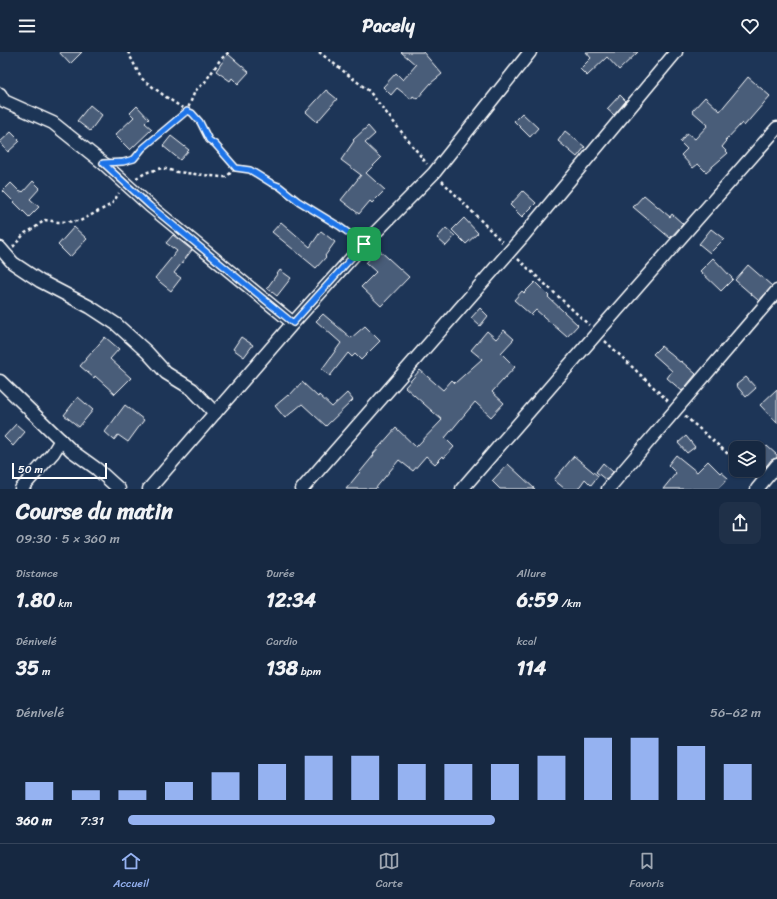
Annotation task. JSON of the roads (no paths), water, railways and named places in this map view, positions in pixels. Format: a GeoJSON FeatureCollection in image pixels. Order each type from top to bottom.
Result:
{"type":"FeatureCollection","features":[{"type":"Feature","properties":{"kind":"street"},"geometry":{"type":"LineString","coordinates":[[149,489],[293,323],[364,244],[434,173],[530,52]]}},
{"type":"Feature","properties":{"kind":"street"},"geometry":{"type":"LineString","coordinates":[[302,489],[510,251],[676,52]]}},
{"type":"Feature","properties":{"kind":"street"},"geometry":{"type":"LineString","coordinates":[[0,94],[4,101],[53,123],[103,163],[128,186],[293,323]]}},
{"type":"Feature","properties":{"kind":"street"},"geometry":{"type":"LineString","coordinates":[[462,489],[777,128]]}},
{"type":"Feature","properties":{"kind":"street"},"geometry":{"type":"LineString","coordinates":[[2,251],[13,263],[40,281],[90,307],[116,324],[166,373],[192,389],[216,413]]}},
{"type":"Feature","properties":{"kind":"street"},"geometry":{"type":"LineString","coordinates":[[608,489],[777,291]]}},
{"type":"Feature","properties":{"kind":"street"},"geometry":{"type":"LineString","coordinates":[[0,381],[72,451],[97,469],[119,489]]}},
{"type":"Feature","properties":{"kind":"street"},"geometry":{"type":"LineString","coordinates":[[21,489],[54,453],[61,440]]}},
{"type":"Feature","properties":{"kind":"street"},"geometry":{"type":"LineString","coordinates":[[757,489],[777,465]]}}]}
